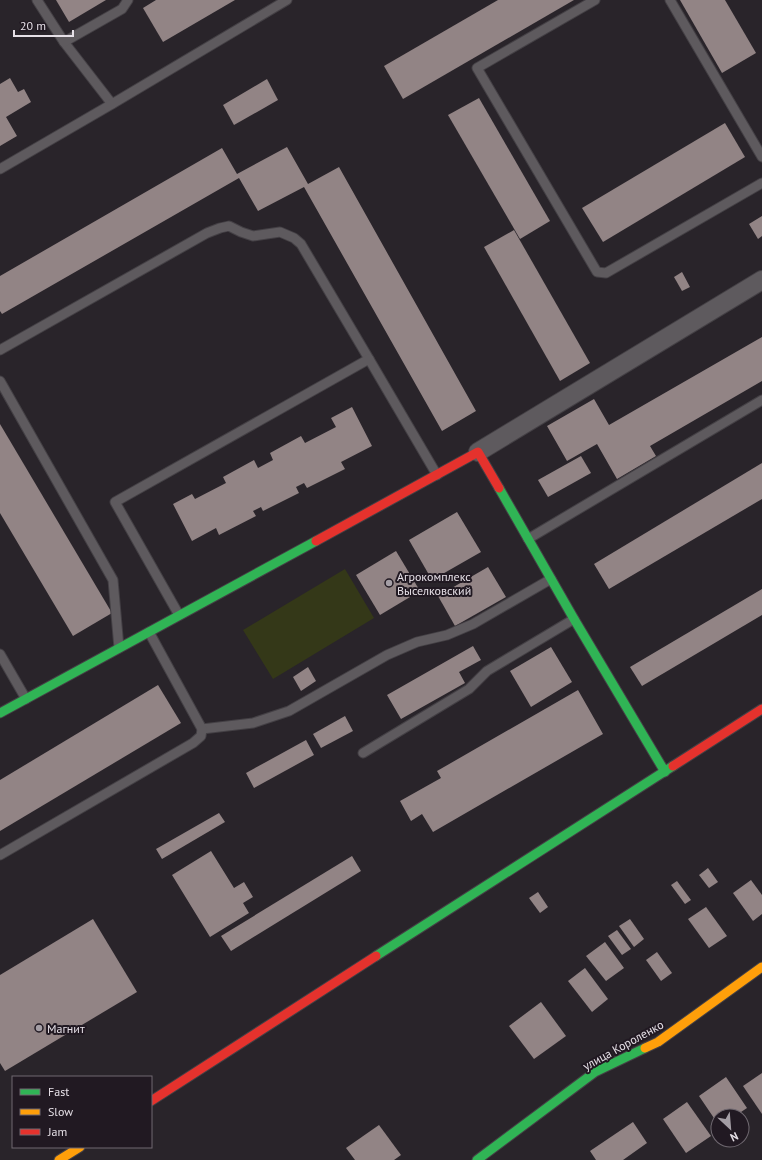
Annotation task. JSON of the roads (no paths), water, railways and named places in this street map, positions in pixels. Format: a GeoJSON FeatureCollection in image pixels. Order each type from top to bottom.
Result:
{"type":"FeatureCollection","features":[{"type":"Feature","properties":{"kind":"street"},"geometry":{"type":"LineString","coordinates":[[0,713],[478,452],[762,280]]}},
{"type":"Feature","properties":{"kind":"street"},"geometry":{"type":"LineString","coordinates":[[478,452],[574,619],[665,772]]}},
{"type":"Feature","properties":{"kind":"street"},"geometry":{"type":"LineString","coordinates":[[152,1100],[762,709]]}},
{"type":"Feature","properties":{"kind":"street","name":"улица Короленко"},"geometry":{"type":"LineString","coordinates":[[477,1160],[596,1072],[658,1042],[762,967]]}},
{"type":"Feature","properties":{"kind":"street"},"geometry":{"type":"LineString","coordinates":[[59,1160],[78,1148]]}},
{"type":"Feature","properties":{"kind":"lane"},"geometry":{"type":"LineString","coordinates":[[37,0],[64,42],[112,104]]}},
{"type":"Feature","properties":{"kind":"lane"},"geometry":{"type":"LineString","coordinates":[[64,42],[122,9],[128,0]]}},
{"type":"Feature","properties":{"kind":"lane"},"geometry":{"type":"LineString","coordinates":[[0,169],[287,0]]}},
{"type":"Feature","properties":{"kind":"lane"},"geometry":{"type":"LineString","coordinates":[[595,0],[477,68],[597,272],[606,273],[762,183]]}},
{"type":"Feature","properties":{"kind":"lane"},"geometry":{"type":"LineString","coordinates":[[670,0],[762,157]]}},
{"type":"Feature","properties":{"kind":"lane"},"geometry":{"type":"LineString","coordinates":[[0,350],[207,233],[230,226],[253,236],[280,232],[294,238],[301,244],[437,475]]}},
{"type":"Feature","properties":{"kind":"lane"},"geometry":{"type":"LineString","coordinates":[[179,615],[115,502],[369,359]]}},
{"type":"Feature","properties":{"kind":"lane"},"geometry":{"type":"LineString","coordinates":[[0,381],[113,580],[119,648]]}},
{"type":"Feature","properties":{"kind":"lane"},"geometry":{"type":"LineString","coordinates":[[528,540],[762,400]]}},
{"type":"Feature","properties":{"kind":"lane"},"geometry":{"type":"LineString","coordinates":[[202,730],[253,723],[289,711],[387,655],[417,642],[447,635],[473,624],[551,579]]}},
{"type":"Feature","properties":{"kind":"lane"},"geometry":{"type":"LineString","coordinates":[[363,753],[469,689],[487,670],[574,619]]}},
{"type":"Feature","properties":{"kind":"lane"},"geometry":{"type":"LineString","coordinates":[[0,855],[194,743],[201,736],[202,730],[148,632]]}},
{"type":"Feature","properties":{"kind":"lane"},"geometry":{"type":"LineString","coordinates":[[0,654],[26,699]]}},
{"type":"Feature","properties":{"kind":"place","name":"Агрокомплекс Выселковский"},"geometry":{"type":"Point","coordinates":[389,583]}},
{"type":"Feature","properties":{"kind":"place","name":"Магнит"},"geometry":{"type":"Point","coordinates":[39,1028]}}]}
